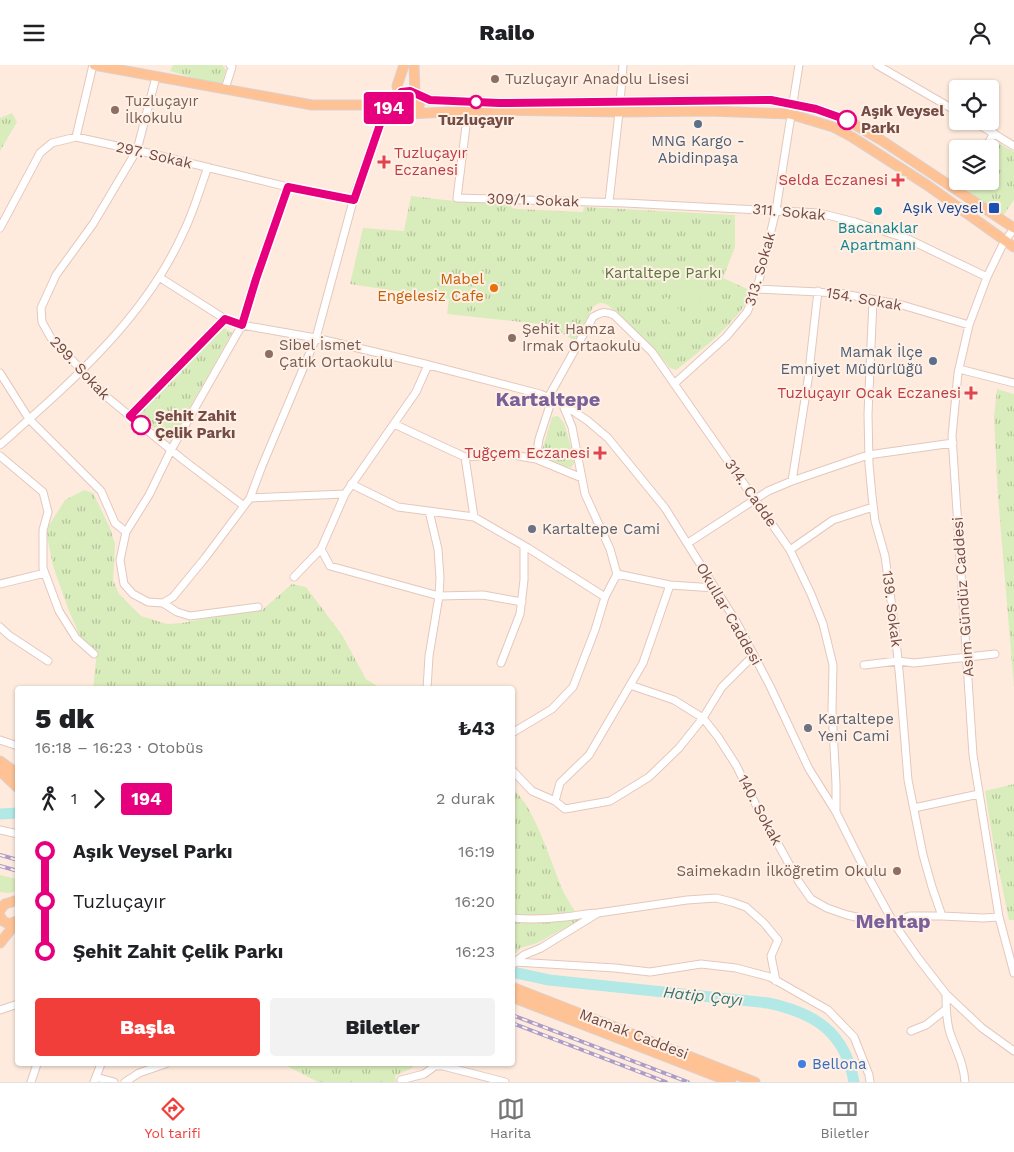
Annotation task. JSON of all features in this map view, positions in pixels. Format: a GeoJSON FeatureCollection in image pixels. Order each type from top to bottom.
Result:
{"type":"FeatureCollection","features":[{"type":"Feature","properties":{"kind":"main road"},"geometry":{"type":"LineString","coordinates":[[94,65],[312,105],[369,105],[386,107],[404,113],[468,110],[620,108],[771,100],[792,103],[847,120],[1014,228]]}},
{"type":"Feature","properties":{"kind":"main road"},"geometry":{"type":"LineString","coordinates":[[132,65],[152,76]]}},
{"type":"Feature","properties":{"kind":"main road"},"geometry":{"type":"LineString","coordinates":[[398,110],[396,102],[399,94],[397,86],[404,65]]}},
{"type":"Feature","properties":{"kind":"main road"},"geometry":{"type":"LineString","coordinates":[[413,113],[419,107],[414,65]]}},
{"type":"Feature","properties":{"kind":"main road"},"geometry":{"type":"LineString","coordinates":[[399,94],[407,91],[430,100],[790,114],[833,127],[852,137],[927,185],[1014,247]]}},
{"type":"Feature","properties":{"kind":"main road"},"geometry":{"type":"LineString","coordinates":[[0,761],[15,769]]}},
{"type":"Feature","properties":{"kind":"main road"},"geometry":{"type":"LineString","coordinates":[[0,771],[15,785]]}},
{"type":"Feature","properties":{"kind":"main road"},"geometry":{"type":"LineString","coordinates":[[0,917],[9,924],[15,922]]}},
{"type":"Feature","properties":{"kind":"main road"},"geometry":{"type":"LineString","coordinates":[[0,943],[15,925]]}},
{"type":"Feature","properties":{"kind":"main road","name":"Mamak Caddesi"},"geometry":{"type":"LineString","coordinates":[[515,988],[755,1082]]}},
{"type":"Feature","properties":{"kind":"main road","name":"Mamak Caddesi"},"geometry":{"type":"LineString","coordinates":[[515,998],[731,1082]]}},
{"type":"Feature","properties":{"kind":"street"},"geometry":{"type":"LineString","coordinates":[[76,137],[94,65]]}},
{"type":"Feature","properties":{"kind":"street"},"geometry":{"type":"LineString","coordinates":[[608,202],[620,108],[623,65]]}},
{"type":"Feature","properties":{"kind":"street","name":"313. Sokak"},"geometry":{"type":"LineString","coordinates":[[674,384],[726,337],[747,312],[757,289],[776,210],[799,65]]}},
{"type":"Feature","properties":{"kind":"street"},"geometry":{"type":"LineString","coordinates":[[877,65],[949,107]]}},
{"type":"Feature","properties":{"kind":"street"},"geometry":{"type":"LineString","coordinates":[[225,89],[232,66]]}},
{"type":"Feature","properties":{"kind":"street","name":"299. Sokak"},"geometry":{"type":"LineString","coordinates":[[152,76],[137,150],[93,224],[56,275],[41,307],[42,322],[51,338],[108,398],[171,450],[244,506]]}},
{"type":"Feature","properties":{"kind":"street"},"geometry":{"type":"LineString","coordinates":[[163,603],[173,597],[250,498],[316,337],[354,200],[386,107]]}},
{"type":"Feature","properties":{"kind":"street","name":"309/1. Sokak"},"geometry":{"type":"LineString","coordinates":[[468,110],[457,198],[608,202]]}},
{"type":"Feature","properties":{"kind":"street"},"geometry":{"type":"LineString","coordinates":[[989,130],[1014,146]]}},
{"type":"Feature","properties":{"kind":"street"},"geometry":{"type":"LineString","coordinates":[[990,140],[994,133]]}},
{"type":"Feature","properties":{"kind":"street","name":"297. Sokak"},"geometry":{"type":"LineString","coordinates":[[0,228],[40,153],[52,143],[76,137],[288,187],[354,200]]}},
{"type":"Feature","properties":{"kind":"street"},"geometry":{"type":"LineString","coordinates":[[0,445],[82,371],[122,329],[159,277],[184,232],[208,167]]}},
{"type":"Feature","properties":{"kind":"street"},"geometry":{"type":"LineString","coordinates":[[258,607],[190,616],[177,612],[163,603],[148,602],[132,594],[124,584],[120,560],[126,532],[149,495],[171,450],[242,325],[288,187]]}},
{"type":"Feature","properties":{"kind":"street","name":"311. Sokak"},"geometry":{"type":"LineString","coordinates":[[608,202],[819,213],[855,221],[908,239],[987,277]]}},
{"type":"Feature","properties":{"kind":"street","name":"Asım Gündüz Caddesi"},"geometry":{"type":"LineString","coordinates":[[1014,228],[987,277],[969,325],[959,369],[953,443],[973,755],[998,917],[1014,973]]}},
{"type":"Feature","properties":{"kind":"street","name":"Okullar Caddesi"},"geometry":{"type":"LineString","coordinates":[[159,277],[225,319],[242,325],[316,337],[428,365],[550,399],[563,404],[588,421],[608,438],[665,508],[715,588],[754,655],[809,769],[836,813],[893,922],[946,994],[982,1028],[1014,1051]]}},
{"type":"Feature","properties":{"kind":"street","name":"154. Sokak"},"geometry":{"type":"LineString","coordinates":[[757,289],[839,293],[902,305],[969,325]]}},
{"type":"Feature","properties":{"kind":"street"},"geometry":{"type":"LineString","coordinates":[[792,481],[808,380],[818,291]]}},
{"type":"Feature","properties":{"kind":"street","name":"139. Sokak"},"geometry":{"type":"LineString","coordinates":[[874,300],[868,414],[868,455],[873,507],[885,556],[898,661],[908,780],[927,871],[942,916]]}},
{"type":"Feature","properties":{"kind":"street","name":"314. Cadde"},"geometry":{"type":"LineString","coordinates":[[550,399],[593,317],[600,312],[614,315],[644,343],[756,499],[790,550],[823,624],[833,665],[832,710],[836,813]]}},
{"type":"Feature","properties":{"kind":"street"},"geometry":{"type":"LineString","coordinates":[[130,416],[225,319]]}},
{"type":"Feature","properties":{"kind":"street"},"geometry":{"type":"LineString","coordinates":[[294,577],[321,549],[345,494],[416,392],[428,365]]}},
{"type":"Feature","properties":{"kind":"street"},"geometry":{"type":"LineString","coordinates":[[959,369],[1014,383]]}},
{"type":"Feature","properties":{"kind":"street"},"geometry":{"type":"LineString","coordinates":[[0,373],[29,419],[101,491],[115,523],[126,532]]}},
{"type":"Feature","properties":{"kind":"street"},"geometry":{"type":"LineString","coordinates":[[536,459],[539,439],[550,399]]}},
{"type":"Feature","properties":{"kind":"street"},"geometry":{"type":"LineString","coordinates":[[515,731],[552,709],[573,687],[595,631],[605,597],[617,574],[610,549],[585,494],[572,427],[563,404]]}},
{"type":"Feature","properties":{"kind":"street"},"geometry":{"type":"LineString","coordinates":[[394,424],[465,457],[506,454],[536,459],[582,478]]}},
{"type":"Feature","properties":{"kind":"street"},"geometry":{"type":"LineString","coordinates":[[688,543],[756,499],[792,481],[868,455],[953,443]]}},
{"type":"Feature","properties":{"kind":"street"},"geometry":{"type":"LineString","coordinates":[[0,457],[43,492],[48,512],[44,530],[43,568],[59,611],[76,639],[94,654]]}},
{"type":"Feature","properties":{"kind":"street"},"geometry":{"type":"LineString","coordinates":[[465,457],[474,517]]}},
{"type":"Feature","properties":{"kind":"street"},"geometry":{"type":"LineString","coordinates":[[351,484],[398,507],[474,517],[605,597]]}},
{"type":"Feature","properties":{"kind":"street"},"geometry":{"type":"LineString","coordinates":[[250,498],[345,494]]}},
{"type":"Feature","properties":{"kind":"street"},"geometry":{"type":"LineString","coordinates":[[790,550],[833,520],[873,507]]}},
{"type":"Feature","properties":{"kind":"street"},"geometry":{"type":"LineString","coordinates":[[427,686],[429,656],[439,596],[438,549],[429,511]]}},
{"type":"Feature","properties":{"kind":"street"},"geometry":{"type":"LineString","coordinates":[[501,663],[520,614],[524,580],[524,546]]}},
{"type":"Feature","properties":{"kind":"street"},"geometry":{"type":"LineString","coordinates":[[321,549],[330,567],[439,596],[483,595],[522,602]]}},
{"type":"Feature","properties":{"kind":"street"},"geometry":{"type":"LineString","coordinates":[[0,584],[45,573]]}},
{"type":"Feature","properties":{"kind":"street"},"geometry":{"type":"LineString","coordinates":[[617,574],[670,585],[715,588]]}},
{"type":"Feature","properties":{"kind":"street"},"geometry":{"type":"LineString","coordinates":[[555,801],[560,783],[589,755],[643,663],[670,585]]}},
{"type":"Feature","properties":{"kind":"street"},"geometry":{"type":"LineString","coordinates":[[0,627],[10,637],[48,661]]}},
{"type":"Feature","properties":{"kind":"street"},"geometry":{"type":"LineString","coordinates":[[864,665],[898,661],[914,663],[996,654]]}},
{"type":"Feature","properties":{"kind":"street"},"geometry":{"type":"LineString","coordinates":[[515,773],[532,791],[555,801],[565,809],[610,801],[649,777],[680,748],[703,718],[722,687],[754,655]]}},
{"type":"Feature","properties":{"kind":"street","name":"140. Sokak"},"geometry":{"type":"LineString","coordinates":[[630,685],[674,700],[703,718],[736,765],[762,817],[806,894],[811,899],[827,908],[847,915],[875,921],[893,922],[910,916],[998,917]]}},
{"type":"Feature","properties":{"kind":"street"},"geometry":{"type":"LineString","coordinates":[[0,740],[15,745]]}},
{"type":"Feature","properties":{"kind":"street"},"geometry":{"type":"LineString","coordinates":[[914,808],[979,794]]}},
{"type":"Feature","properties":{"kind":"street"},"geometry":{"type":"LineString","coordinates":[[515,919],[568,917],[583,913],[598,913],[687,900],[716,898],[755,911],[778,941],[770,956],[776,981]]}},
{"type":"Feature","properties":{"kind":"street"},"geometry":{"type":"LineString","coordinates":[[515,963],[524,955],[541,948],[598,913]]}},
{"type":"Feature","properties":{"kind":"street"},"geometry":{"type":"LineString","coordinates":[[515,965],[650,971],[701,964],[736,969],[770,977],[828,1010],[854,1037],[870,1082]]}},
{"type":"Feature","properties":{"kind":"street"},"geometry":{"type":"LineString","coordinates":[[946,994],[946,1010],[950,1033],[963,1064],[966,1082]]}},
{"type":"Feature","properties":{"kind":"street"},"geometry":{"type":"LineString","coordinates":[[0,1010],[15,1005]]}},
{"type":"Feature","properties":{"kind":"street"},"geometry":{"type":"LineString","coordinates":[[911,1031],[926,1025],[946,1010]]}},
{"type":"Feature","properties":{"kind":"street"},"geometry":{"type":"LineString","coordinates":[[31,1082],[36,1066]]}},
{"type":"Feature","properties":{"kind":"street"},"geometry":{"type":"LineString","coordinates":[[100,1066],[95,1080],[114,1082]]}},
{"type":"Feature","properties":{"kind":"street"},"geometry":{"type":"LineString","coordinates":[[126,1082],[139,1073],[159,1066]]}},
{"type":"Feature","properties":{"kind":"street"},"geometry":{"type":"LineString","coordinates":[[401,1080],[424,1074],[434,1066]]}},
{"type":"Feature","properties":{"kind":"street"},"geometry":{"type":"LineString","coordinates":[[447,1066],[505,1082]]}},
{"type":"Feature","properties":{"kind":"green space"},"geometry":{"type":"Polygon","coordinates":[[[173,65],[222,65],[226,70],[221,86],[170,71],[173,65]]]}},
{"type":"Feature","properties":{"kind":"green space"},"geometry":{"type":"Polygon","coordinates":[[[12,113],[17,122],[0,151],[0,118],[12,113]]]}},
{"type":"Feature","properties":{"kind":"green space"},"geometry":{"type":"Polygon","coordinates":[[[999,143],[1014,152],[1014,200],[1002,217],[967,193],[968,190],[999,190],[999,143]]]}},
{"type":"Feature","properties":{"kind":"green space","name":"Kartaltepe Parkı"},"geometry":{"type":"Polygon","coordinates":[[[411,196],[510,205],[512,208],[517,209],[583,212],[584,207],[735,215],[735,247],[723,278],[754,292],[738,314],[719,334],[676,370],[670,368],[652,346],[604,303],[599,303],[593,307],[575,341],[549,325],[447,314],[449,299],[350,284],[363,228],[404,231],[411,196]]]}},
{"type":"Feature","properties":{"kind":"green space"},"geometry":{"type":"Polygon","coordinates":[[[675,258],[709,289],[690,308],[657,277],[675,258]]]}},
{"type":"Feature","properties":{"kind":"green space"},"geometry":{"type":"Polygon","coordinates":[[[666,297],[685,315],[674,327],[655,308],[666,297]]]}},
{"type":"Feature","properties":{"kind":"green space"},"geometry":{"type":"Polygon","coordinates":[[[224,328],[232,333],[171,441],[138,416],[224,328]]]}},
{"type":"Feature","properties":{"kind":"green space"},"geometry":{"type":"Polygon","coordinates":[[[997,389],[1014,394],[1014,687],[998,497],[994,417],[997,389]]]}},
{"type":"Feature","properties":{"kind":"green space"},"geometry":{"type":"Polygon","coordinates":[[[558,416],[564,423],[575,461],[572,467],[560,465],[542,456],[552,417],[558,416]]]}},
{"type":"Feature","properties":{"kind":"green space"},"geometry":{"type":"Polygon","coordinates":[[[84,490],[93,493],[110,528],[115,544],[113,580],[119,594],[141,616],[167,624],[251,610],[261,611],[292,584],[306,587],[342,635],[366,679],[377,686],[93,686],[97,652],[81,638],[69,611],[53,566],[46,530],[65,500],[84,490]]]}},
{"type":"Feature","properties":{"kind":"green space"},"geometry":{"type":"Polygon","coordinates":[[[1014,784],[1014,920],[1009,920],[985,791],[1014,784]]]}},
{"type":"Feature","properties":{"kind":"green space"},"geometry":{"type":"Polygon","coordinates":[[[515,791],[536,823],[564,893],[580,920],[537,943],[521,948],[515,954],[515,791]]]}},
{"type":"Feature","properties":{"kind":"green space"},"geometry":{"type":"Polygon","coordinates":[[[0,875],[15,879],[15,891],[0,892],[0,875]]]}},
{"type":"Feature","properties":{"kind":"green space"},"geometry":{"type":"Polygon","coordinates":[[[287,1066],[413,1066],[395,1076],[396,1082],[318,1082],[287,1066]]]}},
{"type":"Feature","properties":{"kind":"waterway","name":"Hatip Çayı"},"geometry":{"type":"LineString","coordinates":[[0,814],[15,813]]}},
{"type":"Feature","properties":{"kind":"waterway","name":"Hatip Çayı"},"geometry":{"type":"LineString","coordinates":[[515,973],[549,980],[768,1003],[785,1007],[813,1019],[825,1027],[843,1050],[850,1065],[854,1082]]}},
{"type":"Feature","properties":{"kind":"railway"},"geometry":{"type":"LineString","coordinates":[[0,855],[15,859]]}},
{"type":"Feature","properties":{"kind":"railway"},"geometry":{"type":"LineString","coordinates":[[0,866],[15,870]]}},
{"type":"Feature","properties":{"kind":"railway"},"geometry":{"type":"LineString","coordinates":[[515,1016],[688,1082]]}},
{"type":"Feature","properties":{"kind":"railway"},"geometry":{"type":"LineString","coordinates":[[515,1024],[666,1082]]}},
{"type":"Feature","properties":{"kind":"bus line","name":"194"},"geometry":{"type":"LineString","coordinates":[[141,425],[130,416],[225,319],[242,325],[288,187],[354,200],[386,107],[398,110],[396,102],[401,92],[410,91],[424,99],[430,100],[499,103],[771,100],[816,109],[847,120]]}},
{"type":"Feature","properties":{"kind":"place","name":"Tuzluçayır Anadolu Lisesi"},"geometry":{"type":"Point","coordinates":[495,79]}},
{"type":"Feature","properties":{"kind":"place","name":"Tuzluçayır"},"geometry":{"type":"Point","coordinates":[476,102]}},
{"type":"Feature","properties":{"kind":"place","name":"Tuzluçayır İlkokulu"},"geometry":{"type":"Point","coordinates":[115,110]}},
{"type":"Feature","properties":{"kind":"place","name":"Aşık Veysel Parkı"},"geometry":{"type":"Point","coordinates":[847,120]}},
{"type":"Feature","properties":{"kind":"place","name":"MNG Kargo - Abidinpaşa"},"geometry":{"type":"Point","coordinates":[698,124]}},
{"type":"Feature","properties":{"kind":"place","name":"Tuzluçayır Eczanesi"},"geometry":{"type":"Point","coordinates":[384,162]}},
{"type":"Feature","properties":{"kind":"place","name":"Selda Eczanesi"},"geometry":{"type":"Point","coordinates":[898,180]}},
{"type":"Feature","properties":{"kind":"place","name":"Aşık Veysel"},"geometry":{"type":"Point","coordinates":[994,208]}},
{"type":"Feature","properties":{"kind":"place","name":"Bacanaklar Apartmanı"},"geometry":{"type":"Point","coordinates":[878,211]}},
{"type":"Feature","properties":{"kind":"place","name":"Mabel Engelesiz Cafe"},"geometry":{"type":"Point","coordinates":[494,288]}},
{"type":"Feature","properties":{"kind":"place","name":"Şehit Hamza Irmak Ortaokulu"},"geometry":{"type":"Point","coordinates":[512,338]}},
{"type":"Feature","properties":{"kind":"place","name":"Sibel İsmet Çatık Ortaokulu"},"geometry":{"type":"Point","coordinates":[269,354]}},
{"type":"Feature","properties":{"kind":"place","name":"Mamak İlçe Emniyet Müdürlüğü"},"geometry":{"type":"Point","coordinates":[933,361]}},
{"type":"Feature","properties":{"kind":"place","name":"Tuzluçayır Ocak Eczanesi"},"geometry":{"type":"Point","coordinates":[971,393]}},
{"type":"Feature","properties":{"kind":"place","name":"Şehit Zahit Çelik Parkı"},"geometry":{"type":"Point","coordinates":[141,425]}},
{"type":"Feature","properties":{"kind":"place","name":"Tuğçem Eczanesi"},"geometry":{"type":"Point","coordinates":[600,453]}},
{"type":"Feature","properties":{"kind":"place","name":"Kartaltepe Cami"},"geometry":{"type":"Point","coordinates":[532,529]}},
{"type":"Feature","properties":{"kind":"place","name":"Kartaltepe Yeni Cami"},"geometry":{"type":"Point","coordinates":[808,728]}},
{"type":"Feature","properties":{"kind":"place","name":"Saimekadın İlköğretim Okulu"},"geometry":{"type":"Point","coordinates":[897,871]}},
{"type":"Feature","properties":{"kind":"place","name":"Bellona"},"geometry":{"type":"Point","coordinates":[802,1064]}},
{"type":"Feature","properties":{"kind":"district","name":"Kartaltepe"},"geometry":{"type":"Point","coordinates":[548,399]}},
{"type":"Feature","properties":{"kind":"district","name":"Mehtap"},"geometry":{"type":"Point","coordinates":[893,921]}}]}
